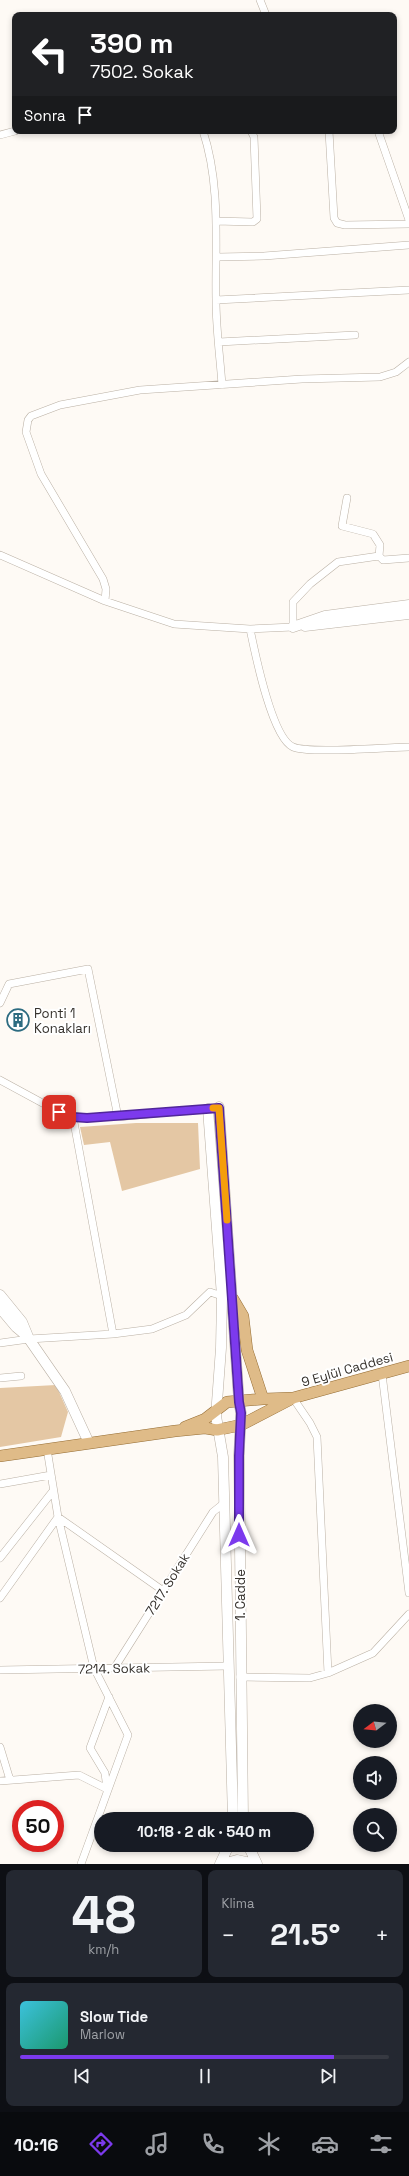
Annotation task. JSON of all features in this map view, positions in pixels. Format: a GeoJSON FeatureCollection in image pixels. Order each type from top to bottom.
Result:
{"type":"FeatureCollection","features":[{"type":"Feature","properties":{"kind":"main road"},"geometry":{"type":"LineString","coordinates":[[228,1297],[243,1316],[247,1350],[263,1399]]}},
{"type":"Feature","properties":{"kind":"main road","name":"9 Eylül Caddesi"},"geometry":{"type":"LineString","coordinates":[[0,1456],[205,1428],[217,1430],[240,1425],[293,1398],[409,1366]]}},
{"type":"Feature","properties":{"kind":"main road","name":"9 Eylül Caddesi"},"geometry":{"type":"LineString","coordinates":[[175,1432],[205,1418],[227,1402],[293,1398]]}},
{"type":"Feature","properties":{"kind":"street"},"geometry":{"type":"LineString","coordinates":[[260,0],[265,12]]}},
{"type":"Feature","properties":{"kind":"street"},"geometry":{"type":"LineString","coordinates":[[0,135],[12,132]]}},
{"type":"Feature","properties":{"kind":"street"},"geometry":{"type":"LineString","coordinates":[[204,134],[209,150],[216,221],[218,257],[216,300],[222,385]]}},
{"type":"Feature","properties":{"kind":"street"},"geometry":{"type":"LineString","coordinates":[[216,221],[253,222],[257,219],[253,134]]}},
{"type":"Feature","properties":{"kind":"street"},"geometry":{"type":"LineString","coordinates":[[329,134],[334,218],[337,224],[409,224]]}},
{"type":"Feature","properties":{"kind":"street"},"geometry":{"type":"LineString","coordinates":[[379,134],[409,220]]}},
{"type":"Feature","properties":{"kind":"street"},"geometry":{"type":"LineString","coordinates":[[218,257],[264,256],[409,245]]}},
{"type":"Feature","properties":{"kind":"street"},"geometry":{"type":"LineString","coordinates":[[216,300],[409,290]]}},
{"type":"Feature","properties":{"kind":"street"},"geometry":{"type":"LineString","coordinates":[[219,342],[355,335]]}},
{"type":"Feature","properties":{"kind":"street"},"geometry":{"type":"LineString","coordinates":[[105,601],[106,590],[103,579],[41,474],[26,432],[28,420],[31,416],[43,410],[109,395],[140,390],[302,379],[380,377],[396,372],[409,362]]}},
{"type":"Feature","properties":{"kind":"street"},"geometry":{"type":"LineString","coordinates":[[347,498],[342,526],[373,534],[380,545],[379,556]]}},
{"type":"Feature","properties":{"kind":"street"},"geometry":{"type":"LineString","coordinates":[[0,555],[105,601],[174,624],[250,629],[317,626],[409,614]]}},
{"type":"Feature","properties":{"kind":"street"},"geometry":{"type":"LineString","coordinates":[[379,556],[383,560],[409,558]]}},
{"type":"Feature","properties":{"kind":"street"},"geometry":{"type":"LineString","coordinates":[[293,626],[293,602],[310,584],[338,562],[379,556]]}},
{"type":"Feature","properties":{"kind":"street"},"geometry":{"type":"LineString","coordinates":[[293,626],[325,616],[409,605]]}},
{"type":"Feature","properties":{"kind":"street"},"geometry":{"type":"LineString","coordinates":[[250,629],[275,720],[284,741],[294,747],[311,750],[409,747]]}},
{"type":"Feature","properties":{"kind":"street"},"geometry":{"type":"LineString","coordinates":[[0,1003],[10,984],[88,969],[118,1117]]}},
{"type":"Feature","properties":{"kind":"street"},"geometry":{"type":"LineString","coordinates":[[0,1080],[59,1112],[73,1117],[118,1117],[219,1108]]}},
{"type":"Feature","properties":{"kind":"street","name":"1. Cadde"},"geometry":{"type":"LineString","coordinates":[[219,1108],[228,1297],[217,1408],[217,1430],[223,1457],[223,1504],[233,1812]]}},
{"type":"Feature","properties":{"kind":"street","name":"1. Cadde"},"geometry":{"type":"LineString","coordinates":[[208,1109],[241,1413],[239,1456],[240,1677],[244,1812]]}},
{"type":"Feature","properties":{"kind":"street"},"geometry":{"type":"LineString","coordinates":[[73,1117],[113,1334]]}},
{"type":"Feature","properties":{"kind":"street"},"geometry":{"type":"LineString","coordinates":[[0,1343],[29,1339],[113,1334],[152,1329],[186,1315],[210,1292],[215,1292],[228,1297]]}},
{"type":"Feature","properties":{"kind":"street"},"geometry":{"type":"LineString","coordinates":[[0,1295],[22,1322],[29,1339],[65,1392],[89,1443]]}},
{"type":"Feature","properties":{"kind":"street"},"geometry":{"type":"LineString","coordinates":[[0,1308],[16,1327],[29,1339]]}},
{"type":"Feature","properties":{"kind":"street"},"geometry":{"type":"LineString","coordinates":[[382,1374],[409,1593]]}},
{"type":"Feature","properties":{"kind":"street"},"geometry":{"type":"LineString","coordinates":[[0,1378],[21,1376]]}},
{"type":"Feature","properties":{"kind":"street"},"geometry":{"type":"LineString","coordinates":[[293,1398],[310,1423],[317,1437],[328,1673]]}},
{"type":"Feature","properties":{"kind":"street"},"geometry":{"type":"LineString","coordinates":[[47,1449],[58,1517],[94,1668],[128,1735],[107,1789],[81,1864]]}},
{"type":"Feature","properties":{"kind":"street"},"geometry":{"type":"LineString","coordinates":[[0,1484],[51,1475]]}},
{"type":"Feature","properties":{"kind":"street"},"geometry":{"type":"LineString","coordinates":[[0,1558],[53,1492]]}},
{"type":"Feature","properties":{"kind":"street","name":"7217. Sokak"},"geometry":{"type":"LineString","coordinates":[[115,1667],[162,1590],[213,1512],[223,1504]]}},
{"type":"Feature","properties":{"kind":"street"},"geometry":{"type":"LineString","coordinates":[[58,1517],[162,1590]]}},
{"type":"Feature","properties":{"kind":"street"},"geometry":{"type":"LineString","coordinates":[[0,1598],[58,1517]]}},
{"type":"Feature","properties":{"kind":"street"},"geometry":{"type":"LineString","coordinates":[[240,1677],[310,1678],[328,1673],[373,1653],[409,1614]]}},
{"type":"Feature","properties":{"kind":"street","name":"7214. Sokak"},"geometry":{"type":"LineString","coordinates":[[0,1670],[228,1666]]}},
{"type":"Feature","properties":{"kind":"street"},"geometry":{"type":"LineString","coordinates":[[107,1789],[105,1773],[90,1748],[109,1697]]}},
{"type":"Feature","properties":{"kind":"street"},"geometry":{"type":"LineString","coordinates":[[0,1747],[10,1780]]}},
{"type":"Feature","properties":{"kind":"street"},"geometry":{"type":"LineString","coordinates":[[0,1781],[79,1775],[107,1789]]}},
{"type":"Feature","properties":{"kind":"street"},"geometry":{"type":"LineString","coordinates":[[221,1864],[226,1852]]}},
{"type":"Feature","properties":{"kind":"street"},"geometry":{"type":"LineString","coordinates":[[251,1852],[256,1864]]}},
{"type":"Feature","properties":{"kind":"street"},"geometry":{"type":"LineString","coordinates":[[221,1864],[236,1860],[256,1864]]}},
{"type":"Feature","properties":{"kind":"shaded area"},"geometry":{"type":"Polygon","coordinates":[[[136,1123],[198,1123],[200,1169],[122,1191],[110,1142],[84,1145],[80,1127],[136,1123]]]}},
{"type":"Feature","properties":{"kind":"shaded area"},"geometry":{"type":"Polygon","coordinates":[[[56,1385],[68,1412],[61,1437],[0,1447],[0,1388],[56,1385]]]}},
{"type":"Feature","properties":{"kind":"slow traffic"},"geometry":{"type":"LineString","coordinates":[[213,1108],[219,1108],[227,1220]]}},
{"type":"Feature","properties":{"kind":"place","name":"Ponti 1 Konakları"},"geometry":{"type":"Point","coordinates":[18,1020]}},
{"type":"Feature","properties":{"kind":"route"},"geometry":{"type":"LineString","coordinates":[[59,1112],[73,1117],[87,1118],[118,1117],[219,1108],[239,1402],[241,1413],[239,1456],[239,1535]]}}]}
